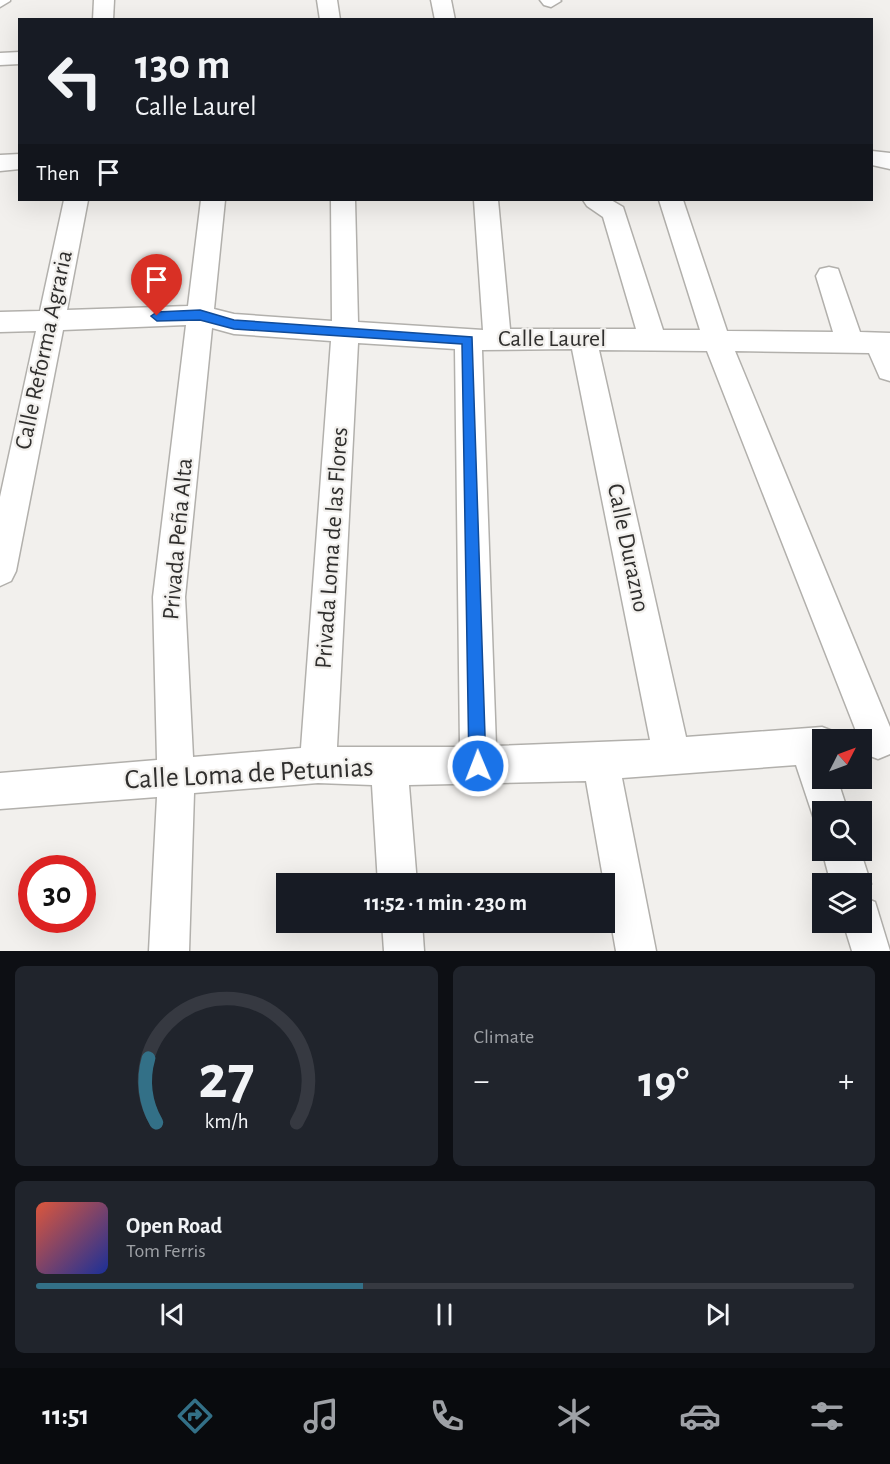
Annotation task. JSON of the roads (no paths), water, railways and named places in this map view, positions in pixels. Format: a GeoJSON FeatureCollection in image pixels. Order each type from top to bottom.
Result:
{"type":"FeatureCollection","features":[{"type":"Feature","properties":{"kind":"street"},"geometry":{"type":"LineString","coordinates":[[103,18],[104,0]]}},
{"type":"Feature","properties":{"kind":"street"},"geometry":{"type":"LineString","coordinates":[[327,0],[330,18]]}},
{"type":"Feature","properties":{"kind":"street"},"geometry":{"type":"LineString","coordinates":[[441,0],[444,18]]}},
{"type":"Feature","properties":{"kind":"street"},"geometry":{"type":"LineString","coordinates":[[0,59],[18,58]]}},
{"type":"Feature","properties":{"kind":"street"},"geometry":{"type":"LineString","coordinates":[[873,158],[890,161]]}},
{"type":"Feature","properties":{"kind":"street"},"geometry":{"type":"LineString","coordinates":[[0,163],[18,161]]}},
{"type":"Feature","properties":{"kind":"street","name":"Calle Reforma Agraria"},"geometry":{"type":"LineString","coordinates":[[0,571],[76,201]]}},
{"type":"Feature","properties":{"kind":"street","name":"Privada Peña Alta"},"geometry":{"type":"LineString","coordinates":[[169,951],[176,776],[169,597],[213,201]]}},
{"type":"Feature","properties":{"kind":"street","name":"Privada Loma de las Flores"},"geometry":{"type":"LineString","coordinates":[[318,765],[345,330],[343,201]]}},
{"type":"Feature","properties":{"kind":"street"},"geometry":{"type":"LineString","coordinates":[[478,766],[482,340],[486,201]]}},
{"type":"Feature","properties":{"kind":"street"},"geometry":{"type":"LineString","coordinates":[[596,201],[614,213],[652,339]]}},
{"type":"Feature","properties":{"kind":"street"},"geometry":{"type":"LineString","coordinates":[[671,201],[717,341],[876,742]]}},
{"type":"Feature","properties":{"kind":"street"},"geometry":{"type":"LineString","coordinates":[[829,276],[850,344]]}},
{"type":"Feature","properties":{"kind":"street","name":"Calle Laurel"},"geometry":{"type":"LineString","coordinates":[[0,322],[200,315],[234,324],[482,340],[652,339],[884,344]]}},
{"type":"Feature","properties":{"kind":"street","name":"Calle Durazno"},"geometry":{"type":"LineString","coordinates":[[583,339],[672,757]]}},
{"type":"Feature","properties":{"kind":"street"},"geometry":{"type":"LineString","coordinates":[[884,344],[890,370]]}},
{"type":"Feature","properties":{"kind":"street","name":"Calle Loma de Petunias"},"geometry":{"type":"LineString","coordinates":[[0,791],[318,765],[389,767],[601,762],[812,746]]}},
{"type":"Feature","properties":{"kind":"street"},"geometry":{"type":"LineString","coordinates":[[601,762],[636,951]]}},
{"type":"Feature","properties":{"kind":"street"},"geometry":{"type":"LineString","coordinates":[[389,767],[397,873]]}},
{"type":"Feature","properties":{"kind":"street"},"geometry":{"type":"LineString","coordinates":[[403,933],[404,951]]}},
{"type":"Feature","properties":{"kind":"street"},"geometry":{"type":"LineString","coordinates":[[866,933],[872,951]]}}]}
